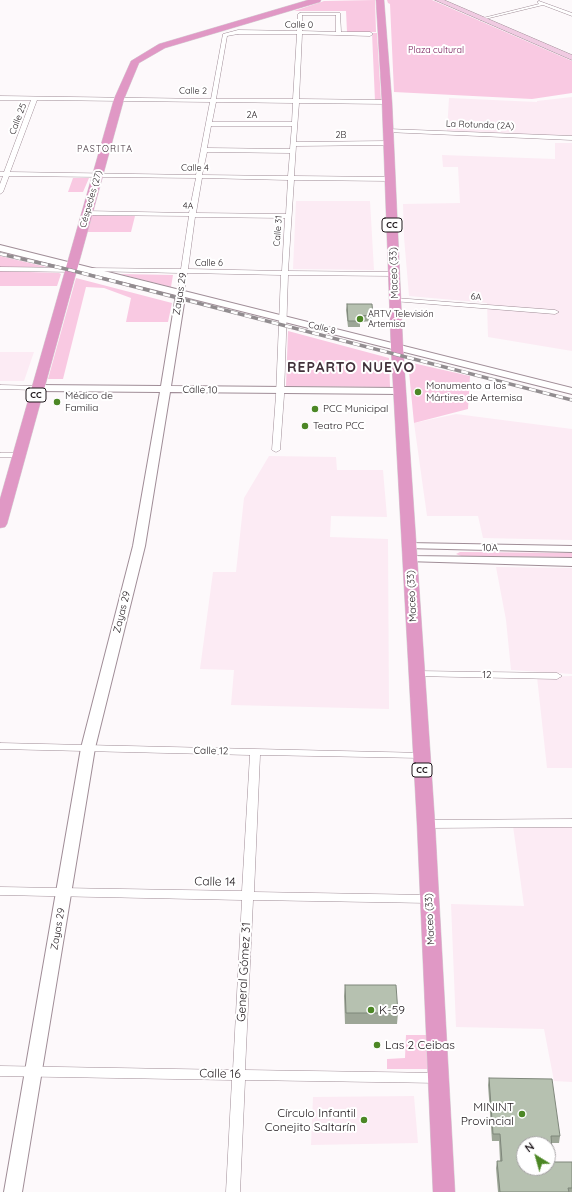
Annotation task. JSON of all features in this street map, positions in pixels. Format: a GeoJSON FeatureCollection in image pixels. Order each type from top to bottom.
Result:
{"type":"FeatureCollection","features":[{"type":"Feature","properties":{"kind":"main road","name":"Céspedes (27)"},"geometry":{"type":"LineString","coordinates":[[0,524],[70,268],[119,99],[135,61],[145,54],[162,46],[317,0]]}},
{"type":"Feature","properties":{"kind":"main road","name":"Maceo (33)"},"geometry":{"type":"LineString","coordinates":[[380,0],[387,102],[397,347],[440,1078],[444,1192]]}},
{"type":"Feature","properties":{"kind":"main road"},"geometry":{"type":"LineString","coordinates":[[438,0],[572,58]]}},
{"type":"Feature","properties":{"kind":"main road"},"geometry":{"type":"LineString","coordinates":[[451,0],[572,52]]}},
{"type":"Feature","properties":{"kind":"street"},"geometry":{"type":"LineString","coordinates":[[534,0],[572,15]]}},
{"type":"Feature","properties":{"kind":"street"},"geometry":{"type":"LineString","coordinates":[[482,19],[543,4]]}},
{"type":"Feature","properties":{"kind":"street","name":"Calle 31"},"geometry":{"type":"LineString","coordinates":[[276,450],[280,390],[282,318],[292,178],[300,14],[338,14],[339,33]]}},
{"type":"Feature","properties":{"kind":"street","name":"Calle 0"},"geometry":{"type":"LineString","coordinates":[[229,33],[370,34]]}},
{"type":"Feature","properties":{"kind":"street","name":"Zayas 29"},"geometry":{"type":"LineString","coordinates":[[13,1192],[88,748],[139,546],[212,100],[225,35],[229,33]]}},
{"type":"Feature","properties":{"kind":"street","name":"Calle 2"},"geometry":{"type":"LineString","coordinates":[[0,98],[387,102]]}},
{"type":"Feature","properties":{"kind":"street","name":"Calle 25"},"geometry":{"type":"LineString","coordinates":[[0,192],[3,174],[35,98]]}},
{"type":"Feature","properties":{"kind":"street","name":"2A"},"geometry":{"type":"LineString","coordinates":[[208,124],[295,124]]}},
{"type":"Feature","properties":{"kind":"street","name":"La Rotunda (2A)"},"geometry":{"type":"LineString","coordinates":[[388,131],[572,138]]}},
{"type":"Feature","properties":{"kind":"street","name":"2B"},"geometry":{"type":"LineString","coordinates":[[294,144],[388,143]]}},
{"type":"Feature","properties":{"kind":"street"},"geometry":{"type":"LineString","coordinates":[[204,150],[293,151]]}},
{"type":"Feature","properties":{"kind":"street","name":"Calle 4"},"geometry":{"type":"LineString","coordinates":[[3,174],[390,179]]}},
{"type":"Feature","properties":{"kind":"street","name":"4A"},"geometry":{"type":"LineString","coordinates":[[86,213],[289,216]]}},
{"type":"Feature","properties":{"kind":"street","name":"Calle 8"},"geometry":{"type":"LineString","coordinates":[[0,248],[70,268],[90,270],[572,391]]}},
{"type":"Feature","properties":{"kind":"street"},"geometry":{"type":"LineString","coordinates":[[0,269],[70,268]]}},
{"type":"Feature","properties":{"kind":"street","name":"Calle 6"},"geometry":{"type":"LineString","coordinates":[[90,270],[394,274]]}},
{"type":"Feature","properties":{"kind":"street","name":"6A"},"geometry":{"type":"LineString","coordinates":[[395,300],[555,312]]}},
{"type":"Feature","properties":{"kind":"street","name":"Calle 10"},"geometry":{"type":"LineString","coordinates":[[0,387],[400,392]]}},
{"type":"Feature","properties":{"kind":"street"},"geometry":{"type":"LineString","coordinates":[[0,456],[19,455]]}},
{"type":"Feature","properties":{"kind":"street","name":"10A"},"geometry":{"type":"LineString","coordinates":[[409,553],[572,549]]}},
{"type":"Feature","properties":{"kind":"street","name":"10A"},"geometry":{"type":"LineString","coordinates":[[409,553],[572,562]]}},
{"type":"Feature","properties":{"kind":"street","name":"12"},"geometry":{"type":"LineString","coordinates":[[416,674],[557,676]]}},
{"type":"Feature","properties":{"kind":"street","name":"Calle 12"},"geometry":{"type":"LineString","coordinates":[[0,746],[421,755]]}},
{"type":"Feature","properties":{"kind":"street","name":"General Gómez 31"},"geometry":{"type":"LineString","coordinates":[[233,1192],[255,752]]}},
{"type":"Feature","properties":{"kind":"street"},"geometry":{"type":"LineString","coordinates":[[426,824],[572,823]]}},
{"type":"Feature","properties":{"kind":"street","name":"Calle 14"},"geometry":{"type":"LineString","coordinates":[[0,891],[429,899]]}},
{"type":"Feature","properties":{"kind":"street","name":"Calle 16"},"geometry":{"type":"LineString","coordinates":[[0,1071],[440,1078]]}},
{"type":"Feature","properties":{"kind":"shaded area"},"geometry":{"type":"Polygon","coordinates":[[[572,97],[572,136],[447,131],[449,98],[537,102],[572,97]]]}},
{"type":"Feature","properties":{"kind":"shaded area"},"geometry":{"type":"Polygon","coordinates":[[[555,143],[572,143],[572,351],[488,337],[487,303],[409,296],[403,204],[460,203],[458,167],[443,167],[442,155],[555,159],[555,143]]]}},
{"type":"Feature","properties":{"kind":"shaded area"},"geometry":{"type":"Polygon","coordinates":[[[296,201],[370,201],[374,270],[293,269],[296,201]]]}},
{"type":"Feature","properties":{"kind":"shaded area"},"geometry":{"type":"Polygon","coordinates":[[[0,352],[34,352],[24,381],[0,381],[0,352]]]}},
{"type":"Feature","properties":{"kind":"shaded area"},"geometry":{"type":"Polygon","coordinates":[[[456,414],[572,429],[572,540],[483,538],[478,516],[427,516],[414,423],[456,414]]]}},
{"type":"Feature","properties":{"kind":"shaded area"},"geometry":{"type":"Polygon","coordinates":[[[269,456],[336,457],[337,470],[383,470],[387,517],[331,516],[330,537],[388,539],[389,709],[231,705],[234,670],[200,669],[213,572],[236,572],[244,498],[269,456]]]}},
{"type":"Feature","properties":{"kind":"shaded area"},"geometry":{"type":"Polygon","coordinates":[[[496,567],[572,568],[572,674],[511,670],[506,620],[496,567]]]}},
{"type":"Feature","properties":{"kind":"shaded area"},"geometry":{"type":"Polygon","coordinates":[[[572,676],[572,768],[547,768],[537,677],[572,676]]]}},
{"type":"Feature","properties":{"kind":"shaded area"},"geometry":{"type":"Polygon","coordinates":[[[572,825],[572,1082],[554,1081],[544,1029],[456,1027],[451,904],[524,906],[513,826],[572,825]]]}},
{"type":"Feature","properties":{"kind":"shaded area","name":"Círculo Infantil Conejito Saltarín"},"geometry":{"type":"Polygon","coordinates":[[[414,1096],[418,1143],[311,1145],[313,1097],[414,1096]]]}},
{"type":"Feature","properties":{"kind":"green space"},"geometry":{"type":"Polygon","coordinates":[[[375,0],[376,32],[347,32],[346,11],[294,11],[324,1],[375,0]]]}},
{"type":"Feature","properties":{"kind":"green space","name":"Plaza cultural"},"geometry":{"type":"Polygon","coordinates":[[[387,0],[432,0],[572,61],[572,93],[532,99],[394,92],[390,4],[387,0]]]}},
{"type":"Feature","properties":{"kind":"green space"},"geometry":{"type":"Polygon","coordinates":[[[372,33],[377,33],[381,101],[375,101],[372,33]]]}},
{"type":"Feature","properties":{"kind":"green space"},"geometry":{"type":"Polygon","coordinates":[[[73,178],[89,178],[83,192],[68,192],[73,178]]]}},
{"type":"Feature","properties":{"kind":"green space"},"geometry":{"type":"Polygon","coordinates":[[[91,215],[135,216],[131,232],[86,232],[91,215]]]}},
{"type":"Feature","properties":{"kind":"green space"},"geometry":{"type":"Polygon","coordinates":[[[0,256],[51,268],[0,267],[0,256]]]}},
{"type":"Feature","properties":{"kind":"green space"},"geometry":{"type":"Polygon","coordinates":[[[0,271],[61,274],[57,286],[0,286],[0,271]]]}},
{"type":"Feature","properties":{"kind":"green space"},"geometry":{"type":"Polygon","coordinates":[[[120,274],[173,275],[171,287],[120,274]]]}},
{"type":"Feature","properties":{"kind":"green space"},"geometry":{"type":"Polygon","coordinates":[[[76,278],[172,303],[168,322],[126,322],[131,298],[104,288],[86,287],[63,379],[48,379],[76,278]]]}},
{"type":"Feature","properties":{"kind":"green space"},"geometry":{"type":"Polygon","coordinates":[[[288,331],[389,358],[390,387],[286,386],[288,331]]]}},
{"type":"Feature","properties":{"kind":"green space"},"geometry":{"type":"Polygon","coordinates":[[[408,362],[470,376],[468,409],[414,423],[408,362]]]}},
{"type":"Feature","properties":{"kind":"green space"},"geometry":{"type":"Polygon","coordinates":[[[460,552],[572,553],[572,557],[461,556],[456,554],[460,552]]]}},
{"type":"Feature","properties":{"kind":"green space"},"geometry":{"type":"Polygon","coordinates":[[[406,1035],[427,1035],[428,1069],[387,1069],[387,1059],[405,1058],[406,1035]]]}},
{"type":"Feature","properties":{"kind":"building"},"geometry":{"type":"Polygon","coordinates":[[[347,304],[372,304],[373,315],[360,316],[360,321],[348,321],[347,304]]]}},
{"type":"Feature","properties":{"kind":"building"},"geometry":{"type":"Polygon","coordinates":[[[345,985],[396,985],[398,1013],[346,1013],[345,985]]]}},
{"type":"Feature","properties":{"kind":"building","name":"MININT Provincial"},"geometry":{"type":"Polygon","coordinates":[[[489,1078],[552,1079],[560,1136],[516,1136],[516,1176],[556,1176],[556,1162],[572,1162],[572,1188],[568,1188],[569,1192],[500,1192],[497,1161],[502,1161],[500,1134],[493,1134],[489,1078]]]}},
{"type":"Feature","properties":{"kind":"railway"},"geometry":{"type":"LineString","coordinates":[[0,254],[70,270],[572,400]]}},
{"type":"Feature","properties":{"kind":"place","name":"ARTV Televisión Artemisa"},"geometry":{"type":"Point","coordinates":[360,319]}},
{"type":"Feature","properties":{"kind":"place","name":"Monumento a los Mártires de Artemisa"},"geometry":{"type":"Point","coordinates":[418,392]}},
{"type":"Feature","properties":{"kind":"place","name":"Médico de Familia"},"geometry":{"type":"Point","coordinates":[57,402]}},
{"type":"Feature","properties":{"kind":"place","name":"PCC Municipal"},"geometry":{"type":"Point","coordinates":[315,409]}},
{"type":"Feature","properties":{"kind":"place","name":"Teatro PCC"},"geometry":{"type":"Point","coordinates":[305,426]}},
{"type":"Feature","properties":{"kind":"place","name":"K-59"},"geometry":{"type":"Point","coordinates":[371,1010]}},
{"type":"Feature","properties":{"kind":"place","name":"Las 2 Ceibas"},"geometry":{"type":"Point","coordinates":[377,1045]}},
{"type":"Feature","properties":{"kind":"place","name":"MININT Provincial"},"geometry":{"type":"Point","coordinates":[522,1114]}},
{"type":"Feature","properties":{"kind":"place","name":"Círculo Infantil Conejito Saltarín"},"geometry":{"type":"Point","coordinates":[364,1120]}},
{"type":"Feature","properties":{"kind":"district","name":"PASTORITA"},"geometry":{"type":"Point","coordinates":[105,149]}},
{"type":"Feature","properties":{"kind":"district","name":"REPARTO NUEVO"},"geometry":{"type":"Point","coordinates":[351,368]}}]}
